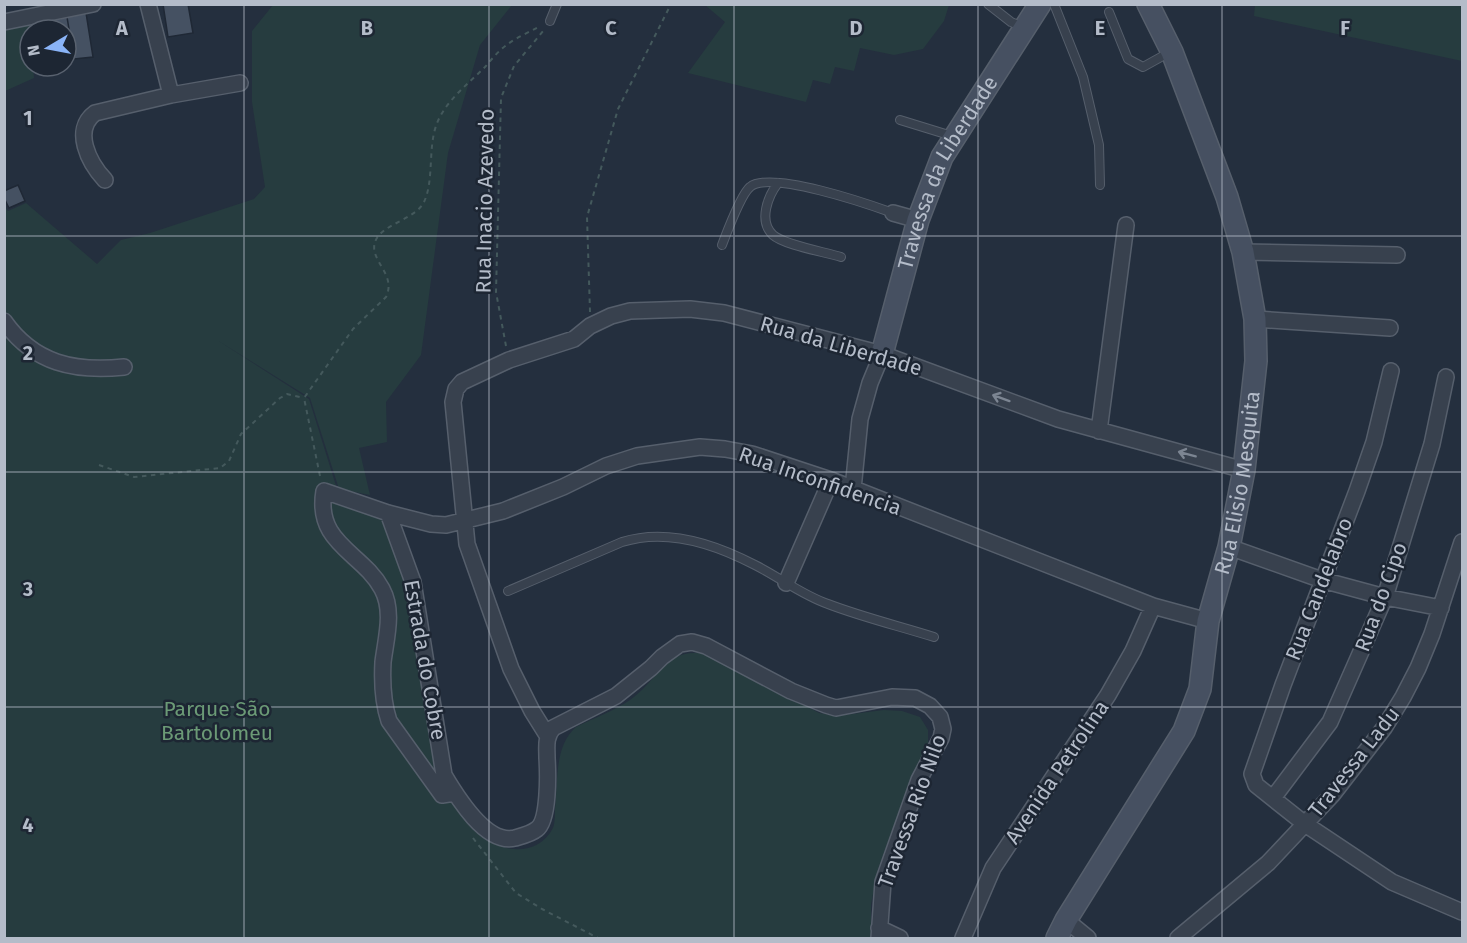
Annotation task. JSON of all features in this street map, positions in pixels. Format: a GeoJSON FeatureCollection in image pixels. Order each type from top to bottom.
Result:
{"type":"FeatureCollection","features":[{"type":"Feature","properties":{"kind":"street"},"geometry":{"type":"LineString","coordinates":[[4,22],[93,4]]}},
{"type":"Feature","properties":{"kind":"street"},"geometry":{"type":"LineString","coordinates":[[148,4],[171,95]]}},
{"type":"Feature","properties":{"kind":"street","name":"Travessa da Liberdade"},"geometry":{"type":"LineString","coordinates":[[882,354],[918,220],[934,174],[954,136],[1040,4]]}},
{"type":"Feature","properties":{"kind":"street","name":"Rua Elisio Mesquita"},"geometry":{"type":"LineString","coordinates":[[1062,929],[1184,731],[1200,689],[1208,621],[1229,547],[1244,470],[1256,361],[1255,319],[1243,252],[1227,197],[1172,52],[1148,4]]}},
{"type":"Feature","properties":{"kind":"street"},"geometry":{"type":"LineString","coordinates":[[105,180],[94,166],[85,144],[84,126],[88,118],[104,110],[240,83]]}},
{"type":"Feature","properties":{"kind":"street"},"geometry":{"type":"LineString","coordinates":[[893,213],[918,220]]}},
{"type":"Feature","properties":{"kind":"street"},"geometry":{"type":"LineString","coordinates":[[1100,431],[1126,225]]}},
{"type":"Feature","properties":{"kind":"street"},"geometry":{"type":"LineString","coordinates":[[1243,252],[1397,255]]}},
{"type":"Feature","properties":{"kind":"street","name":"Rua da Liberdade"},"geometry":{"type":"LineString","coordinates":[[464,522],[453,402],[456,389],[462,382],[509,360],[574,339],[590,326],[611,316],[630,311],[690,309],[724,313],[882,354],[1058,419],[1244,470]]}},
{"type":"Feature","properties":{"kind":"street"},"geometry":{"type":"LineString","coordinates":[[1255,319],[1390,328]]}},
{"type":"Feature","properties":{"kind":"street"},"geometry":{"type":"LineString","coordinates":[[4,321],[18,338],[57,363],[95,370],[124,367]]}},
{"type":"Feature","properties":{"kind":"street"},"geometry":{"type":"LineString","coordinates":[[853,489],[861,419],[870,383],[882,354]]}},
{"type":"Feature","properties":{"kind":"street","name":"Rua Candelabro"},"geometry":{"type":"LineString","coordinates":[[1390,371],[1374,442],[1252,774],[1256,786],[1305,824],[1392,882],[1462,912]]}},
{"type":"Feature","properties":{"kind":"street","name":"Rua do Cipo"},"geometry":{"type":"LineString","coordinates":[[1273,798],[1330,722],[1385,597],[1432,444],[1446,377]]}},
{"type":"Feature","properties":{"kind":"street","name":"Rua Inconfidencia"},"geometry":{"type":"LineString","coordinates":[[324,491],[388,513],[430,524],[446,525],[503,511],[563,487],[606,466],[637,456],[700,447],[725,449],[752,454],[831,480],[1153,606],[1208,621]]}},
{"type":"Feature","properties":{"kind":"street"},"geometry":{"type":"LineString","coordinates":[[786,582],[831,480]]}},
{"type":"Feature","properties":{"kind":"street","name":"Estrada do Cobre"},"geometry":{"type":"LineString","coordinates":[[324,491],[322,500],[328,529],[342,547],[370,572],[383,590],[387,604],[387,635],[383,664],[385,708],[388,721],[442,795],[455,794],[444,775],[413,582],[388,513]]}},
{"type":"Feature","properties":{"kind":"street"},"geometry":{"type":"LineString","coordinates":[[455,794],[486,831],[496,837],[512,839],[538,829],[544,818],[547,735],[532,711],[512,669],[474,567],[467,544],[464,522]]}},
{"type":"Feature","properties":{"kind":"street","name":"Travessa Ladu"},"geometry":{"type":"LineString","coordinates":[[1178,939],[1268,863],[1333,794],[1384,728],[1403,697],[1432,634],[1462,542]]}},
{"type":"Feature","properties":{"kind":"street"},"geometry":{"type":"LineString","coordinates":[[1229,547],[1322,580],[1385,597],[1441,608]]}},
{"type":"Feature","properties":{"kind":"street","name":"Avenida Petrolina"},"geometry":{"type":"LineString","coordinates":[[963,939],[993,868],[1108,695],[1153,606]]}},
{"type":"Feature","properties":{"kind":"street","name":"Travessa Rio Nilo"},"geometry":{"type":"LineString","coordinates":[[547,735],[553,728],[616,696],[674,648],[692,642],[706,646],[791,691],[836,708],[892,697],[915,698],[930,706],[940,717],[943,729],[935,752],[919,780],[883,882],[879,933]]}},
{"type":"Feature","properties":{"kind":"street"},"geometry":{"type":"LineString","coordinates":[[1062,929],[1088,939]]}},
{"type":"Feature","properties":{"kind":"street"},"geometry":{"type":"LineString","coordinates":[[879,933],[900,939]]}},
{"type":"Feature","properties":{"kind":"lane"},"geometry":{"type":"LineString","coordinates":[[550,21],[556,4]]}},
{"type":"Feature","properties":{"kind":"lane"},"geometry":{"type":"LineString","coordinates":[[988,4],[1011,22],[1024,28]]}},
{"type":"Feature","properties":{"kind":"lane"},"geometry":{"type":"LineString","coordinates":[[1054,4],[1083,77],[1099,145],[1100,185]]}},
{"type":"Feature","properties":{"kind":"lane"},"geometry":{"type":"LineString","coordinates":[[1109,12],[1128,59],[1143,67],[1172,52]]}},
{"type":"Feature","properties":{"kind":"lane"},"geometry":{"type":"LineString","coordinates":[[900,120],[954,136]]}},
{"type":"Feature","properties":{"kind":"lane"},"geometry":{"type":"LineString","coordinates":[[722,245],[750,187],[759,183],[778,183],[821,191],[893,213]]}},
{"type":"Feature","properties":{"kind":"lane"},"geometry":{"type":"LineString","coordinates":[[778,183],[767,202],[765,215],[766,226],[773,235],[782,240],[841,256]]}},
{"type":"Feature","properties":{"kind":"lane"},"geometry":{"type":"LineString","coordinates":[[508,591],[622,542],[637,537],[672,536],[715,548],[753,564],[828,605],[934,637]]}},
{"type":"Feature","properties":{"kind":"path"},"geometry":{"type":"LineString","coordinates":[[590,326],[587,217],[618,109],[671,4]]}},
{"type":"Feature","properties":{"kind":"path","name":"Rua Inacio Azevedo"},"geometry":{"type":"LineString","coordinates":[[509,360],[496,292],[501,98],[514,66],[550,21]]}},
{"type":"Feature","properties":{"kind":"path"},"geometry":{"type":"LineString","coordinates":[[324,491],[304,398],[353,329],[386,297],[390,286],[386,271],[374,248],[376,240],[423,204],[427,193],[436,124],[447,105],[508,43],[550,21]]}},
{"type":"Feature","properties":{"kind":"path"},"geometry":{"type":"LineString","coordinates":[[99,465],[134,477],[220,468],[229,461],[241,434],[280,398],[287,394],[304,398]]}},
{"type":"Feature","properties":{"kind":"path"},"geometry":{"type":"LineString","coordinates":[[473,837],[516,893],[598,939]]}},
{"type":"Feature","properties":{"kind":"green space","name":"Parque São Bartolomeu"},"geometry":{"type":"Polygon","coordinates":[[[273,5],[512,5],[480,45],[448,153],[421,355],[386,402],[387,442],[359,448],[370,495],[339,489],[310,398],[217,340],[309,399],[342,505],[380,514],[407,572],[441,781],[489,841],[506,848],[533,847],[547,836],[554,826],[558,765],[560,754],[569,735],[576,727],[630,700],[673,659],[683,654],[710,655],[819,713],[837,716],[884,710],[902,711],[920,717],[928,730],[928,744],[878,869],[871,904],[871,938],[5,938],[4,205],[8,211],[26,203],[97,264],[121,240],[150,233],[254,199],[265,187],[252,102],[252,31],[273,5]]]}},
{"type":"Feature","properties":{"kind":"green space"},"geometry":{"type":"Polygon","coordinates":[[[705,5],[949,5],[944,21],[923,49],[894,55],[860,48],[854,71],[835,67],[830,84],[813,80],[806,102],[688,73],[725,22],[705,5]]]}},
{"type":"Feature","properties":{"kind":"green space"},"geometry":{"type":"Polygon","coordinates":[[[1255,5],[1462,5],[1462,61],[1254,16],[1255,5]]]}},
{"type":"Feature","properties":{"kind":"green space"},"geometry":{"type":"Polygon","coordinates":[[[18,27],[18,78],[34,78],[5,91],[4,30],[18,27]]]}},
{"type":"Feature","properties":{"kind":"building"},"geometry":{"type":"Polygon","coordinates":[[[163,4],[188,4],[193,33],[168,37],[163,4]]]}},
{"type":"Feature","properties":{"kind":"building"},"geometry":{"type":"Polygon","coordinates":[[[86,13],[93,57],[78,59],[78,18],[67,17],[86,13]]]}},
{"type":"Feature","properties":{"kind":"building"},"geometry":{"type":"Polygon","coordinates":[[[18,185],[25,201],[9,208],[4,198],[4,191],[18,185]]]}}]}
